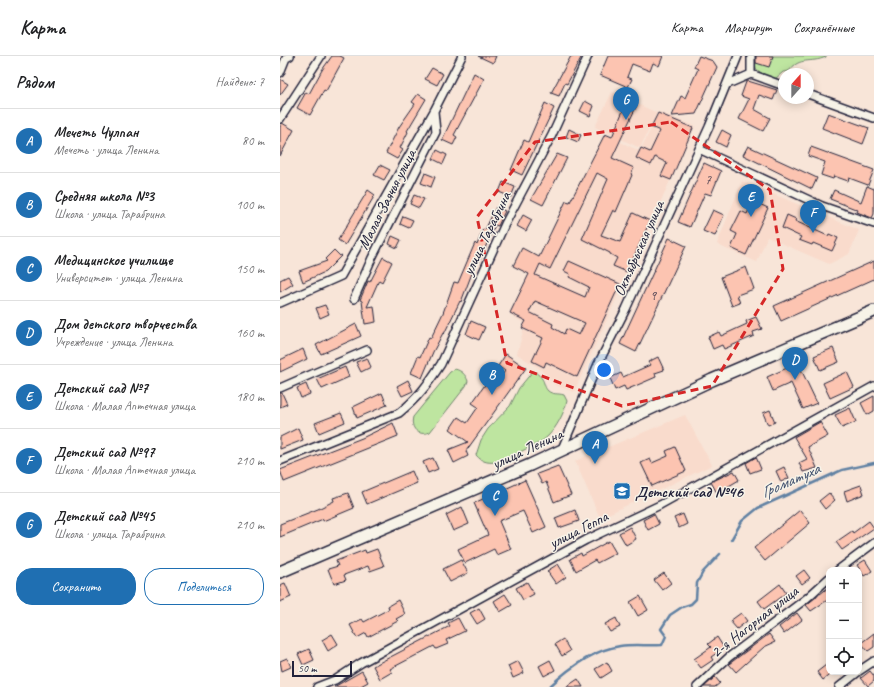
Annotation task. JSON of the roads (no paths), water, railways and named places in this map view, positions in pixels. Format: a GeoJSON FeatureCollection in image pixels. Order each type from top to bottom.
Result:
{"type":"FeatureCollection","features":[{"type":"Feature","properties":{"kind":"main road","name":"улица Ленина"},"geometry":{"type":"LineString","coordinates":[[280,572],[561,451],[712,380],[874,311]]}},
{"type":"Feature","properties":{"kind":"street"},"geometry":{"type":"LineString","coordinates":[[280,119],[321,56]]}},
{"type":"Feature","properties":{"kind":"street","name":"Малая Заячья улица"},"geometry":{"type":"LineString","coordinates":[[280,303],[341,276],[434,111],[462,56]]}},
{"type":"Feature","properties":{"kind":"street","name":"улица Тарабрина"},"geometry":{"type":"LineString","coordinates":[[280,461],[398,413],[415,400],[441,364],[504,224],[552,134],[588,56]]}},
{"type":"Feature","properties":{"kind":"street","name":"Октябрьская улица"},"geometry":{"type":"LineString","coordinates":[[561,451],[595,371],[629,302],[699,149],[728,84],[738,56]]}},
{"type":"Feature","properties":{"kind":"street"},"geometry":{"type":"LineString","coordinates":[[751,56],[751,74]]}},
{"type":"Feature","properties":{"kind":"street"},"geometry":{"type":"LineString","coordinates":[[280,73],[288,57]]}},
{"type":"Feature","properties":{"kind":"street"},"geometry":{"type":"LineString","coordinates":[[728,84],[751,74],[778,84]]}},
{"type":"Feature","properties":{"kind":"street"},"geometry":{"type":"LineString","coordinates":[[814,96],[874,118]]}},
{"type":"Feature","properties":{"kind":"street","name":"Малая Заячья улица"},"geometry":{"type":"LineString","coordinates":[[354,298],[372,258],[436,132],[434,111]]}},
{"type":"Feature","properties":{"kind":"street"},"geometry":{"type":"LineString","coordinates":[[699,149],[822,206],[874,224]]}},
{"type":"Feature","properties":{"kind":"street"},"geometry":{"type":"LineString","coordinates":[[280,388],[367,350]]}},
{"type":"Feature","properties":{"kind":"street","name":"улица Геппа"},"geometry":{"type":"LineString","coordinates":[[317,687],[335,680],[361,663],[586,540],[660,505],[874,386]]}},
{"type":"Feature","properties":{"kind":"street"},"geometry":{"type":"LineString","coordinates":[[842,567],[874,542]]}},
{"type":"Feature","properties":{"kind":"street","name":"2-я Нагорная улица"},"geometry":{"type":"LineString","coordinates":[[697,687],[729,657],[807,598],[826,581]]}},
{"type":"Feature","properties":{"kind":"street"},"geometry":{"type":"LineString","coordinates":[[862,669],[874,661]]}},
{"type":"Feature","properties":{"kind":"street"},"geometry":{"type":"LineString","coordinates":[[839,687],[854,675]]}},
{"type":"Feature","properties":{"kind":"waterway","name":"Громатуха"},"geometry":{"type":"LineString","coordinates":[[731,540],[742,521],[758,508],[842,470],[874,463]]}},
{"type":"Feature","properties":{"kind":"waterway","name":"Громатуха"},"geometry":{"type":"LineString","coordinates":[[549,687],[581,661],[610,648],[625,645],[662,645],[666,636],[661,629],[670,615],[682,607],[691,604],[696,599],[697,583],[703,572],[720,554]]}},
{"type":"Feature","properties":{"kind":"place","name":"Детский сад №45"},"geometry":{"type":"Point","coordinates":[626,120]}},
{"type":"Feature","properties":{"kind":"place","name":"Детский сад №7"},"geometry":{"type":"Point","coordinates":[751,217]}},
{"type":"Feature","properties":{"kind":"place","name":"Детский сад №97"},"geometry":{"type":"Point","coordinates":[813,233]}},
{"type":"Feature","properties":{"kind":"place","name":"Дом детского творчества"},"geometry":{"type":"Point","coordinates":[795,380]}},
{"type":"Feature","properties":{"kind":"place","name":"Средняя школа №3"},"geometry":{"type":"Point","coordinates":[492,395]}},
{"type":"Feature","properties":{"kind":"place","name":"Мечеть Чулпан"},"geometry":{"type":"Point","coordinates":[595,464]}},
{"type":"Feature","properties":{"kind":"place","name":"Детский сад №46"},"geometry":{"type":"Point","coordinates":[622,491]}},
{"type":"Feature","properties":{"kind":"place","name":"Медицинское училище"},"geometry":{"type":"Point","coordinates":[495,516]}}]}
